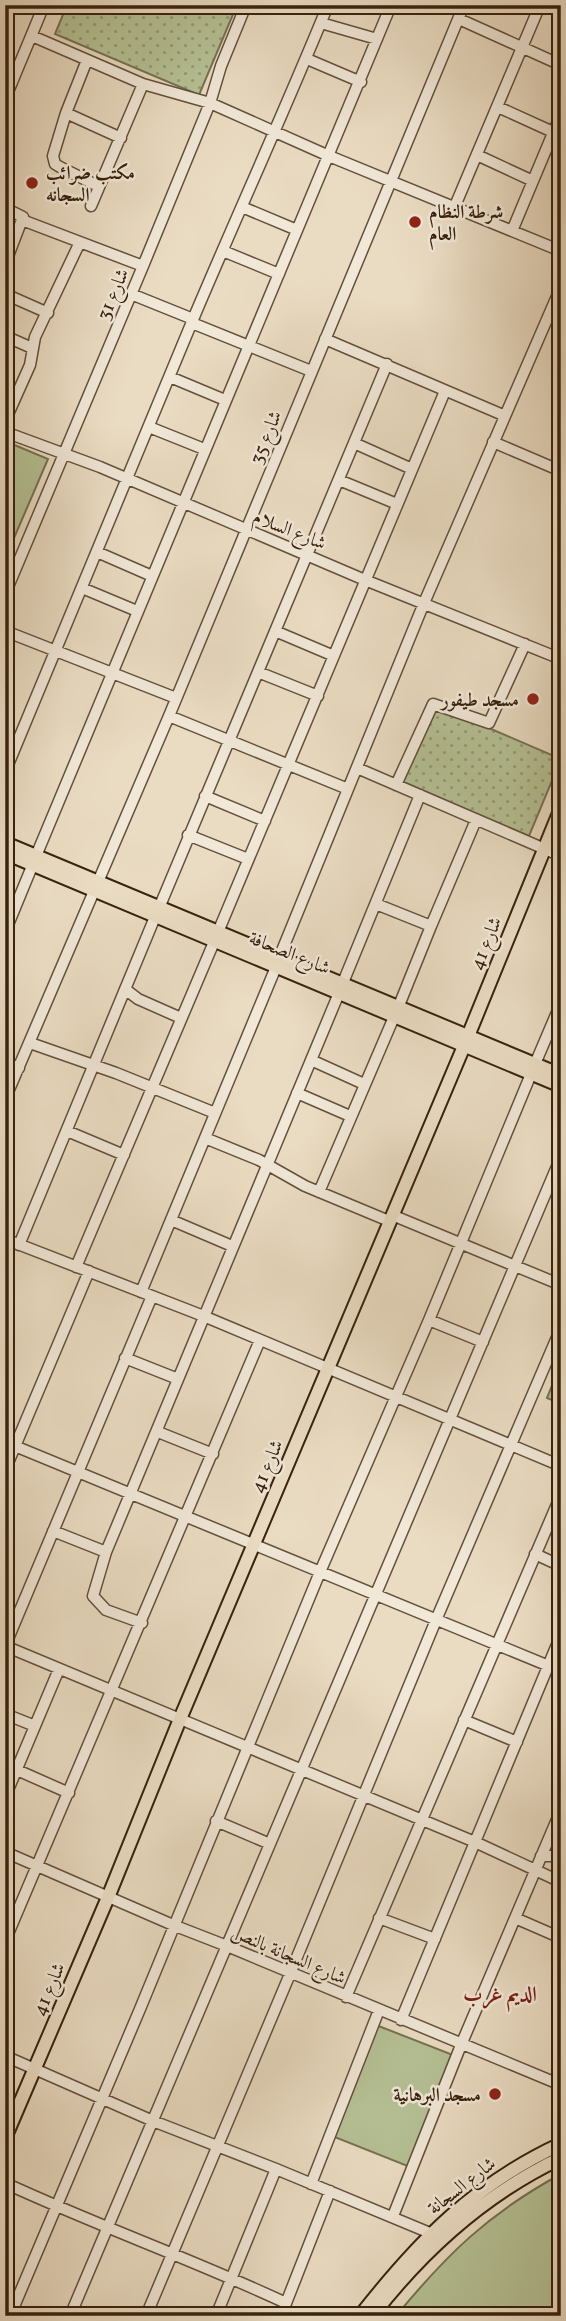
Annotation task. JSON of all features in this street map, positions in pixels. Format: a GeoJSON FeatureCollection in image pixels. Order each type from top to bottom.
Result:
{"type":"FeatureCollection","features":[{"type":"Feature","properties":{"kind":"main road","name":"شارع 41"},"geometry":{"type":"LineString","coordinates":[[5,2138],[109,1895],[561,808]]}},
{"type":"Feature","properties":{"kind":"main road","name":"شارع الصحافة"},"geometry":{"type":"LineString","coordinates":[[5,843],[34,860],[157,913],[533,1069],[561,1086]]}},
{"type":"Feature","properties":{"kind":"main road","name":"شارع الصحافة"},"geometry":{"type":"LineString","coordinates":[[5,853],[34,860]]}},
{"type":"Feature","properties":{"kind":"main road","name":"شارع الصحافة"},"geometry":{"type":"LineString","coordinates":[[533,1069],[561,1075]]}},
{"type":"Feature","properties":{"kind":"main road","name":"شارع السجانة"},"geometry":{"type":"LineString","coordinates":[[400,2273],[430,2233],[491,2183],[522,2163],[561,2144]]}},
{"type":"Feature","properties":{"kind":"main road","name":"شارع السجانة"},"geometry":{"type":"LineString","coordinates":[[400,2273],[419,2260],[483,2204],[529,2174],[561,2158]]}},
{"type":"Feature","properties":{"kind":"main road"},"geometry":{"type":"LineString","coordinates":[[360,2316],[400,2273]]}},
{"type":"Feature","properties":{"kind":"main road"},"geometry":{"type":"LineString","coordinates":[[372,2316],[400,2273]]}},
{"type":"Feature","properties":{"kind":"street"},"geometry":{"type":"LineString","coordinates":[[5,99],[44,5]]}},
{"type":"Feature","properties":{"kind":"street","name":"شارع 31"},"geometry":{"type":"LineString","coordinates":[[5,594],[143,267],[210,103],[221,66],[246,5]]}},
{"type":"Feature","properties":{"kind":"street"},"geometry":{"type":"LineString","coordinates":[[5,772],[328,5]]}},
{"type":"Feature","properties":{"kind":"street"},"geometry":{"type":"LineString","coordinates":[[5,932],[391,5]]}},
{"type":"Feature","properties":{"kind":"street","name":"شارع 35"},"geometry":{"type":"LineString","coordinates":[[5,1099],[169,716],[464,5]]}},
{"type":"Feature","properties":{"kind":"street"},"geometry":{"type":"LineString","coordinates":[[455,206],[540,5]]}},
{"type":"Feature","properties":{"kind":"street"},"geometry":{"type":"LineString","coordinates":[[459,19],[561,65]]}},
{"type":"Feature","properties":{"kind":"street"},"geometry":{"type":"LineString","coordinates":[[321,23],[377,40]]}},
{"type":"Feature","properties":{"kind":"street"},"geometry":{"type":"LineString","coordinates":[[32,36],[143,84],[210,103],[329,156],[561,251]]}},
{"type":"Feature","properties":{"kind":"street"},"geometry":{"type":"LineString","coordinates":[[307,59],[361,82]]}},
{"type":"Feature","properties":{"kind":"street"},"geometry":{"type":"LineString","coordinates":[[87,60],[66,113],[53,156],[55,164],[98,186]]}},
{"type":"Feature","properties":{"kind":"street"},"geometry":{"type":"LineString","coordinates":[[91,206],[143,84]]}},
{"type":"Feature","properties":{"kind":"street"},"geometry":{"type":"LineString","coordinates":[[498,107],[553,132]]}},
{"type":"Feature","properties":{"kind":"street"},"geometry":{"type":"LineString","coordinates":[[66,113],[121,138]]}},
{"type":"Feature","properties":{"kind":"street"},"geometry":{"type":"LineString","coordinates":[[512,231],[561,114]]}},
{"type":"Feature","properties":{"kind":"street"},"geometry":{"type":"LineString","coordinates":[[477,155],[533,181]]}},
{"type":"Feature","properties":{"kind":"street"},"geometry":{"type":"LineString","coordinates":[[242,207],[297,230]]}},
{"type":"Feature","properties":{"kind":"street"},"geometry":{"type":"LineString","coordinates":[[5,208],[21,215],[22,220],[5,264]]}},
{"type":"Feature","properties":{"kind":"street"},"geometry":{"type":"LineString","coordinates":[[22,220],[143,267]]}},
{"type":"Feature","properties":{"kind":"street"},"geometry":{"type":"LineString","coordinates":[[5,421],[30,365],[35,337],[80,242]]}},
{"type":"Feature","properties":{"kind":"street"},"geometry":{"type":"LineString","coordinates":[[223,251],[279,274]]}},
{"type":"Feature","properties":{"kind":"street"},"geometry":{"type":"LineString","coordinates":[[141,1292],[424,603],[503,415],[561,287]]}},
{"type":"Feature","properties":{"kind":"street"},"geometry":{"type":"LineString","coordinates":[[5,294],[48,313]]}},
{"type":"Feature","properties":{"kind":"street"},"geometry":{"type":"LineString","coordinates":[[131,294],[312,371]]}},
{"type":"Feature","properties":{"kind":"street"},"geometry":{"type":"LineString","coordinates":[[5,336],[32,348]]}},
{"type":"Feature","properties":{"kind":"street"},"geometry":{"type":"LineString","coordinates":[[325,338],[503,415]]}},
{"type":"Feature","properties":{"kind":"street"},"geometry":{"type":"LineString","coordinates":[[19,1245],[387,364]]}},
{"type":"Feature","properties":{"kind":"street"},"geometry":{"type":"LineString","coordinates":[[170,377],[225,400]]}},
{"type":"Feature","properties":{"kind":"street"},"geometry":{"type":"LineString","coordinates":[[76,1266],[445,391]]}},
{"type":"Feature","properties":{"kind":"street"},"geometry":{"type":"LineString","coordinates":[[149,427],[204,449]]}},
{"type":"Feature","properties":{"kind":"street","name":"شارع السلام"},"geometry":{"type":"LineString","coordinates":[[5,432],[128,479],[365,580],[561,659]]}},
{"type":"Feature","properties":{"kind":"street"},"geometry":{"type":"LineString","coordinates":[[493,442],[558,469],[561,455]]}},
{"type":"Feature","properties":{"kind":"street"},"geometry":{"type":"LineString","coordinates":[[354,443],[412,469]]}},
{"type":"Feature","properties":{"kind":"street"},"geometry":{"type":"LineString","coordinates":[[339,480],[397,504]]}},
{"type":"Feature","properties":{"kind":"street"},"geometry":{"type":"LineString","coordinates":[[97,552],[152,576]]}},
{"type":"Feature","properties":{"kind":"street"},"geometry":{"type":"LineString","coordinates":[[82,589],[137,611]]}},
{"type":"Feature","properties":{"kind":"street"},"geometry":{"type":"LineString","coordinates":[[5,631],[176,698]]}},
{"type":"Feature","properties":{"kind":"street"},"geometry":{"type":"LineString","coordinates":[[275,631],[334,656]]}},
{"type":"Feature","properties":{"kind":"street"},"geometry":{"type":"LineString","coordinates":[[396,785],[433,704],[489,723],[525,644]]}},
{"type":"Feature","properties":{"kind":"street"},"geometry":{"type":"LineString","coordinates":[[258,672],[318,696]]}},
{"type":"Feature","properties":{"kind":"street"},"geometry":{"type":"LineString","coordinates":[[169,716],[348,789]]}},
{"type":"Feature","properties":{"kind":"street"},"geometry":{"type":"LineString","coordinates":[[357,768],[561,856]]}},
{"type":"Feature","properties":{"kind":"street"},"geometry":{"type":"LineString","coordinates":[[142,1623],[106,1610],[93,1596],[106,1552],[158,1432],[420,794]]}},
{"type":"Feature","properties":{"kind":"street"},"geometry":{"type":"LineString","coordinates":[[205,796],[264,821]]}},
{"type":"Feature","properties":{"kind":"street"},"geometry":{"type":"LineString","coordinates":[[319,1192],[476,820]]}},
{"type":"Feature","properties":{"kind":"street"},"geometry":{"type":"LineString","coordinates":[[188,835],[248,859]]}},
{"type":"Feature","properties":{"kind":"street"},"geometry":{"type":"LineString","coordinates":[[376,904],[431,926]]}},
{"type":"Feature","properties":{"kind":"street"},"geometry":{"type":"LineString","coordinates":[[125,989],[138,999],[181,1018]]}},
{"type":"Feature","properties":{"kind":"street"},"geometry":{"type":"LineString","coordinates":[[10,2316],[246,1747],[561,1003]]}},
{"type":"Feature","properties":{"kind":"street"},"geometry":{"type":"LineString","coordinates":[[30,1043],[215,1113]]}},
{"type":"Feature","properties":{"kind":"street"},"geometry":{"type":"LineString","coordinates":[[311,1060],[364,1084]]}},
{"type":"Feature","properties":{"kind":"street"},"geometry":{"type":"LineString","coordinates":[[5,1062],[19,1068]]}},
{"type":"Feature","properties":{"kind":"street"},"geometry":{"type":"LineString","coordinates":[[297,1093],[350,1116]]}},
{"type":"Feature","properties":{"kind":"street"},"geometry":{"type":"LineString","coordinates":[[67,1131],[124,1156]]}},
{"type":"Feature","properties":{"kind":"street"},"geometry":{"type":"LineString","coordinates":[[205,1138],[267,1164],[319,1192],[459,1242],[561,1285]]}},
{"type":"Feature","properties":{"kind":"street"},"geometry":{"type":"LineString","coordinates":[[70,2316],[561,1157]]}},
{"type":"Feature","properties":{"kind":"street"},"geometry":{"type":"LineString","coordinates":[[171,1220],[233,1246]]}},
{"type":"Feature","properties":{"kind":"street"},"geometry":{"type":"LineString","coordinates":[[5,1239],[204,1316],[561,1466]]}},
{"type":"Feature","properties":{"kind":"street"},"geometry":{"type":"LineString","coordinates":[[5,1470],[10,1444],[89,1271]]}},
{"type":"Feature","properties":{"kind":"street"},"geometry":{"type":"LineString","coordinates":[[152,1296],[5,1646],[475,1842],[561,1882]]}},
{"type":"Feature","properties":{"kind":"street"},"geometry":{"type":"LineString","coordinates":[[429,1320],[483,1342]]}},
{"type":"Feature","properties":{"kind":"street"},"geometry":{"type":"LineString","coordinates":[[146,2316],[509,1445],[561,1328]]}},
{"type":"Feature","properties":{"kind":"street"},"geometry":{"type":"LineString","coordinates":[[5,1941],[260,1340]]}},
{"type":"Feature","properties":{"kind":"street"},"geometry":{"type":"LineString","coordinates":[[125,1358],[178,1379]]}},
{"type":"Feature","properties":{"kind":"street"},"geometry":{"type":"LineString","coordinates":[[158,1432],[213,1454]]}},
{"type":"Feature","properties":{"kind":"street"},"geometry":{"type":"LineString","coordinates":[[10,1444],[561,1671]]}},
{"type":"Feature","properties":{"kind":"street"},"geometry":{"type":"LineString","coordinates":[[346,1997],[561,1494]]}},
{"type":"Feature","properties":{"kind":"street"},"geometry":{"type":"LineString","coordinates":[[53,1531],[106,1552]]}},
{"type":"Feature","properties":{"kind":"street"},"geometry":{"type":"LineString","coordinates":[[535,1555],[561,1566]]}},
{"type":"Feature","properties":{"kind":"street"},"geometry":{"type":"LineString","coordinates":[[401,2020],[561,1635]]}},
{"type":"Feature","properties":{"kind":"street"},"geometry":{"type":"LineString","coordinates":[[5,1797],[59,1669]]}},
{"type":"Feature","properties":{"kind":"street"},"geometry":{"type":"LineString","coordinates":[[5,1713],[35,1726]]}},
{"type":"Feature","properties":{"kind":"street"},"geometry":{"type":"LineString","coordinates":[[464,1720],[517,1742]]}},
{"type":"Feature","properties":{"kind":"street"},"geometry":{"type":"LineString","coordinates":[[18,1770],[69,1793]]}},
{"type":"Feature","properties":{"kind":"street"},"geometry":{"type":"LineString","coordinates":[[393,2217],[461,2045],[561,1810]]}},
{"type":"Feature","properties":{"kind":"street"},"geometry":{"type":"LineString","coordinates":[[216,1821],[271,1844]]}},
{"type":"Feature","properties":{"kind":"street","name":"شارع السجانة بالنص"},"geometry":{"type":"LineString","coordinates":[[5,1852],[173,1925],[561,2085]]}},
{"type":"Feature","properties":{"kind":"street"},"geometry":{"type":"LineString","coordinates":[[541,1856],[561,1856]]}},
{"type":"Feature","properties":{"kind":"street"},"geometry":{"type":"LineString","coordinates":[[379,1918],[435,1939]]}},
{"type":"Feature","properties":{"kind":"street"},"geometry":{"type":"LineString","coordinates":[[515,1919],[561,1938]]}},
{"type":"Feature","properties":{"kind":"street"},"geometry":{"type":"LineString","coordinates":[[311,2184],[379,2011]]}},
{"type":"Feature","properties":{"kind":"street"},"geometry":{"type":"LineString","coordinates":[[5,2056],[153,2121],[430,2233]]}},
{"type":"Feature","properties":{"kind":"street"},"geometry":{"type":"LineString","coordinates":[[216,2316],[276,2169]]}},
{"type":"Feature","properties":{"kind":"street"},"geometry":{"type":"LineString","coordinates":[[5,2183],[56,2207],[233,2278],[286,2303]]}},
{"type":"Feature","properties":{"kind":"street"},"geometry":{"type":"LineString","coordinates":[[281,2316],[330,2192]]}},
{"type":"Feature","properties":{"kind":"green space"},"geometry":{"type":"Polygon","coordinates":[[[67,5],[237,5],[199,95],[55,34],[67,5]]]}},
{"type":"Feature","properties":{"kind":"green space"},"geometry":{"type":"Polygon","coordinates":[[[5,441],[48,459],[5,559],[5,441]]]}},
{"type":"Feature","properties":{"kind":"green space"},"geometry":{"type":"Polygon","coordinates":[[[433,704],[561,759],[529,836],[401,781],[433,704]]]}},
{"type":"Feature","properties":{"kind":"green space"},"geometry":{"type":"Polygon","coordinates":[[[561,1363],[561,1404],[547,1398],[561,1363]]]}},
{"type":"Feature","properties":{"kind":"green space"},"geometry":{"type":"Polygon","coordinates":[[[376,2025],[453,2055],[410,2167],[332,2136],[376,2025]]]}},
{"type":"Feature","properties":{"kind":"green space"},"geometry":{"type":"Polygon","coordinates":[[[561,2174],[561,2316],[396,2316],[433,2273],[471,2236],[512,2204],[561,2174]]]}},
{"type":"Feature","properties":{"kind":"place","name":"مكتب ضرائب السجانه"},"geometry":{"type":"Point","coordinates":[32,183]}},
{"type":"Feature","properties":{"kind":"place","name":"شرطة النظام العام"},"geometry":{"type":"Point","coordinates":[415,222]}},
{"type":"Feature","properties":{"kind":"place","name":"مسجد طيفور"},"geometry":{"type":"Point","coordinates":[533,699]}},
{"type":"Feature","properties":{"kind":"place","name":"مسجد البرهانية"},"geometry":{"type":"Point","coordinates":[495,2094]}},
{"type":"Feature","properties":{"kind":"district","name":"الديم غرب"},"geometry":{"type":"Point","coordinates":[500,1994]}}]}
